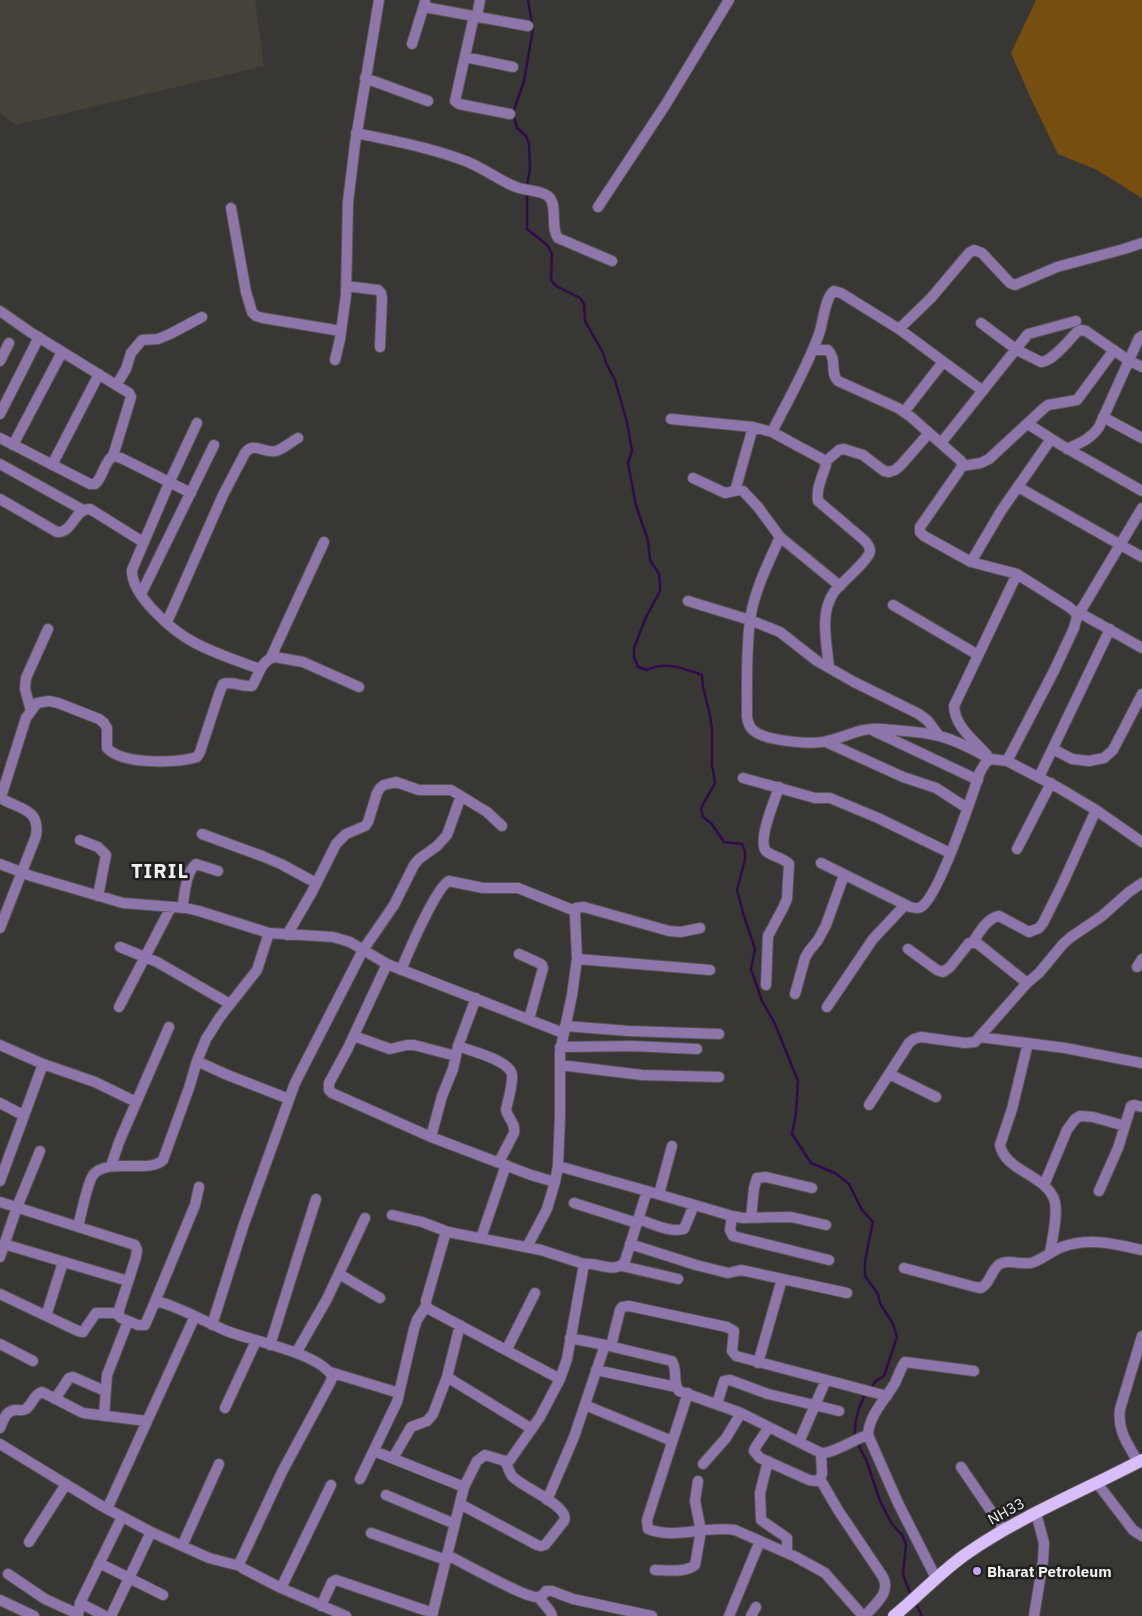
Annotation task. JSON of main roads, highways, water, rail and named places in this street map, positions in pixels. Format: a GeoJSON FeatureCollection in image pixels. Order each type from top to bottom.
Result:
{"type":"FeatureCollection","features":[{"type":"Feature","properties":{"kind":"main road","name":"NH33"},"geometry":{"type":"LineString","coordinates":[[905,1606],[970,1551],[1004,1530],[1140,1461]]}},
{"type":"Feature","properties":{"kind":"waterway"},"geometry":{"type":"LineString","coordinates":[[527,186],[530,169],[529,144],[526,136],[517,128],[514,110],[524,81],[533,29],[528,0]]}},
{"type":"Feature","properties":{"kind":"waterway"},"geometry":{"type":"LineString","coordinates":[[527,194],[527,229],[547,245],[552,254],[551,280],[556,286],[580,298],[584,304],[585,321],[603,353],[615,380],[627,422],[632,451],[628,463],[636,506],[648,540],[650,560],[659,574],[660,585],[660,591],[646,617],[634,648],[634,657],[638,667],[647,670],[654,667],[668,666],[702,675],[712,730],[712,764],[715,783],[701,808],[703,817],[711,823],[724,842],[742,844],[745,852],[737,890],[755,949],[751,969],[762,1001],[775,1024],[798,1081],[796,1113],[792,1134],[811,1163],[835,1173],[849,1184],[862,1210],[873,1222],[865,1261],[865,1276],[878,1294],[880,1303],[893,1324],[897,1337],[884,1376],[876,1381],[870,1389]]}},
{"type":"Feature","properties":{"kind":"waterway"},"geometry":{"type":"LineString","coordinates":[[855,1437],[857,1414],[866,1393]]}},
{"type":"Feature","properties":{"kind":"waterway"},"geometry":{"type":"LineString","coordinates":[[857,1442],[867,1462],[880,1501],[892,1524],[902,1535],[906,1544],[903,1575],[911,1595]]}},
{"type":"Feature","properties":{"kind":"waterway"},"geometry":{"type":"LineString","coordinates":[[915,1602],[922,1616]]}},
{"type":"Feature","properties":{"kind":"place","name":"Bharat Petroleum"},"geometry":{"type":"Point","coordinates":[977,1571]}},
{"type":"Feature","properties":{"kind":"district","name":"TIRIL"},"geometry":{"type":"Point","coordinates":[160,870]}}]}
